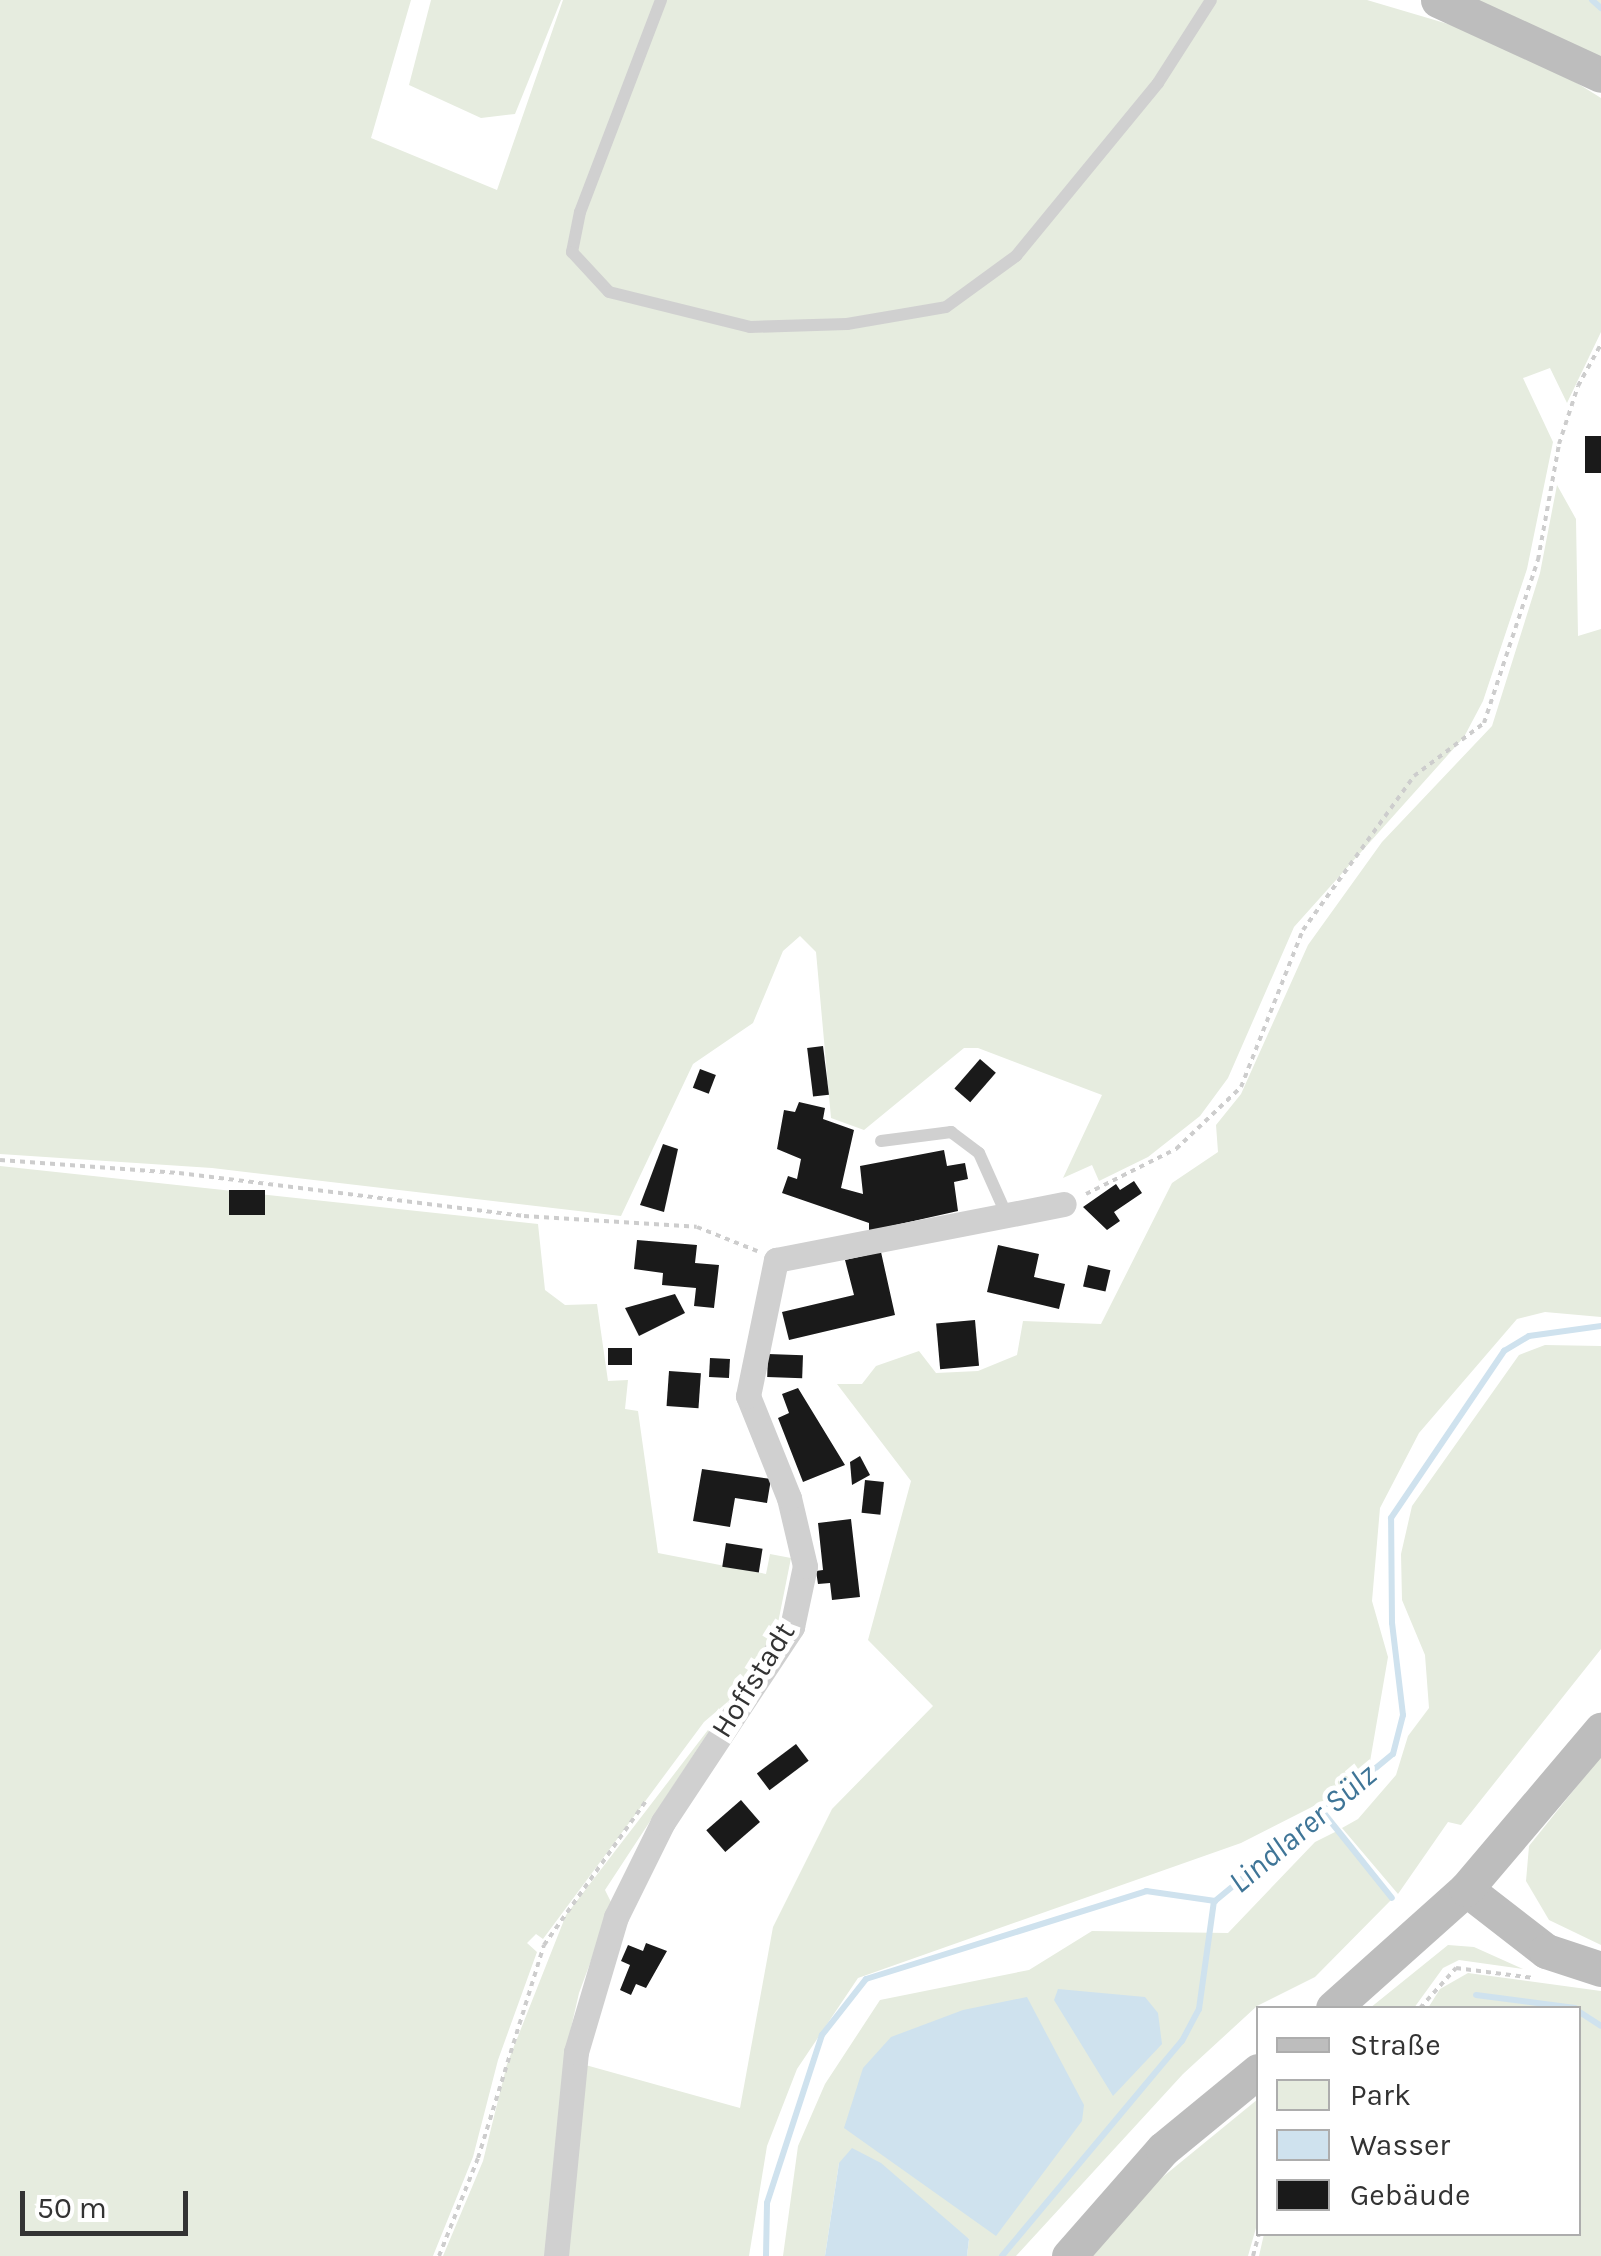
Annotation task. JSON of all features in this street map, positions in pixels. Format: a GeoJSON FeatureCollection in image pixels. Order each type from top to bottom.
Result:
{"type":"FeatureCollection","features":[{"type":"Feature","properties":{"kind":"main road"},"geometry":{"type":"LineString","coordinates":[[1438,0],[1601,75]]}},
{"type":"Feature","properties":{"kind":"main road"},"geometry":{"type":"LineString","coordinates":[[1335,2006],[1466,1889],[1601,1730]]}},
{"type":"Feature","properties":{"kind":"main road"},"geometry":{"type":"LineString","coordinates":[[1466,1889],[1546,1951],[1588,1966]]}},
{"type":"Feature","properties":{"kind":"main road"},"geometry":{"type":"LineString","coordinates":[[1069,2256],[1163,2150],[1256,2073]]}},
{"type":"Feature","properties":{"kind":"street"},"geometry":{"type":"LineString","coordinates":[[776,1260],[1064,1204]]}},
{"type":"Feature","properties":{"kind":"street","name":"Hoffstadt"},"geometry":{"type":"LineString","coordinates":[[556,2256],[576,2052],[616,1918],[664,1822],[792,1627],[804,1566],[789,1498],[748,1396],[776,1260]]}},
{"type":"Feature","properties":{"kind":"lane"},"geometry":{"type":"LineString","coordinates":[[661,0],[580,212],[572,252],[608,292],[750,327],[846,324],[946,307],[1016,256],[1158,83],[1211,0]]}},
{"type":"Feature","properties":{"kind":"lane"},"geometry":{"type":"LineString","coordinates":[[880,1141],[952,1132],[979,1153],[1007,1216]]}},
{"type":"Feature","properties":{"kind":"path"},"geometry":{"type":"LineString","coordinates":[[1064,1204],[1176,1149],[1241,1088],[1302,930],[1414,776],[1484,722],[1538,560],[1559,444],[1578,386],[1601,344]]}},
{"type":"Feature","properties":{"kind":"path"},"geometry":{"type":"LineString","coordinates":[[0,1160],[179,1172],[524,1216],[698,1227],[776,1260]]}},
{"type":"Feature","properties":{"kind":"path"},"geometry":{"type":"LineString","coordinates":[[439,2256],[478,2158],[544,1945],[650,1798]]}},
{"type":"Feature","properties":{"kind":"path"},"geometry":{"type":"LineString","coordinates":[[1422,2006],[1456,1968],[1528,1980],[1588,1966]]}},
{"type":"Feature","properties":{"kind":"green space"},"geometry":{"type":"Polygon","coordinates":[[[0,0],[411,0],[371,138],[497,190],[563,0],[1367,0],[1465,29],[1553,68],[1601,98],[1601,332],[1567,403],[1550,368],[1523,378],[1553,442],[1527,569],[1483,701],[1464,737],[1294,927],[1228,1078],[1200,1116],[1148,1157],[1099,1181],[1092,1165],[1063,1178],[1102,1095],[978,1048],[964,1048],[864,1130],[831,1118],[816,952],[800,936],[783,951],[753,1023],[693,1064],[621,1216],[212,1168],[0,1154],[0,0]]]}},
{"type":"Feature","properties":{"kind":"green space"},"geometry":{"type":"Polygon","coordinates":[[[431,0],[561,0],[515,114],[481,118],[409,85],[431,0]]]}},
{"type":"Feature","properties":{"kind":"green space"},"geometry":{"type":"Polygon","coordinates":[[[1457,0],[1601,0],[1601,65],[1457,0]]]}},
{"type":"Feature","properties":{"kind":"green space"},"geometry":{"type":"Polygon","coordinates":[[[1557,485],[1576,519],[1578,636],[1601,629],[1601,1317],[1545,1312],[1517,1319],[1419,1433],[1380,1508],[1372,1601],[1388,1657],[1367,1779],[1241,1843],[858,1978],[797,2069],[767,2146],[749,2256],[443,2256],[483,2161],[507,2064],[566,1915],[721,1713],[605,1890],[612,1904],[579,1993],[564,2059],[740,2108],[773,1927],[832,1809],[933,1706],[868,1640],[911,1481],[837,1384],[862,1384],[876,1366],[919,1351],[936,1373],[978,1371],[1017,1355],[1023,1321],[1101,1324],[1172,1183],[1218,1152],[1216,1125],[1241,1094],[1308,945],[1382,842],[1492,726],[1540,573],[1557,485]]]}},
{"type":"Feature","properties":{"kind":"green space"},"geometry":{"type":"Polygon","coordinates":[[[0,1166],[538,1224],[545,1290],[565,1305],[597,1304],[608,1381],[628,1380],[625,1409],[638,1411],[658,1553],[766,1574],[770,1554],[791,1558],[778,1623],[759,1675],[704,1722],[543,1939],[536,1934],[527,1943],[537,1952],[498,2060],[473,2157],[433,2256],[0,2256],[0,1166]]]}},
{"type":"Feature","properties":{"kind":"green space"},"geometry":{"type":"Polygon","coordinates":[[[1545,1345],[1601,1346],[1601,1649],[1461,1825],[1448,1822],[1398,1894],[1342,1828],[1358,1819],[1396,1775],[1408,1736],[1429,1708],[1425,1655],[1402,1600],[1401,1554],[1412,1506],[1519,1355],[1545,1345]]]}},
{"type":"Feature","properties":{"kind":"green space"},"geometry":{"type":"Polygon","coordinates":[[[1601,1756],[1601,1945],[1549,1920],[1526,1881],[1529,1846],[1601,1756]]]}},
{"type":"Feature","properties":{"kind":"green space"},"geometry":{"type":"Polygon","coordinates":[[[1337,1831],[1392,1899],[1315,1977],[1256,2006],[1183,2074],[1016,2256],[967,2256],[969,2239],[839,2163],[825,2256],[783,2256],[798,2146],[825,2084],[880,2000],[1029,1970],[1092,1931],[1228,1933],[1315,1842],[1337,1831]]]}},
{"type":"Feature","properties":{"kind":"green space"},"geometry":{"type":"Polygon","coordinates":[[[1448,1945],[1474,1947],[1523,1969],[1459,1960],[1443,1968],[1415,2006],[1372,2006],[1448,1945]]]}},
{"type":"Feature","properties":{"kind":"green space"},"geometry":{"type":"Polygon","coordinates":[[[1468,1973],[1601,1991],[1601,2256],[1259,2256],[1264,2236],[1581,2236],[1581,2006],[1429,2006],[1440,1989],[1468,1973]]]}},
{"type":"Feature","properties":{"kind":"green space"},"geometry":{"type":"Polygon","coordinates":[[[1256,2101],[1256,2228],[1248,2256],[1088,2256],[1126,2207],[1256,2101]]]}},
{"type":"Feature","properties":{"kind":"water"},"geometry":{"type":"Polygon","coordinates":[[[1058,1989],[1145,1997],[1158,2013],[1162,2044],[1113,2096],[1054,2000],[1058,1989]]]}},
{"type":"Feature","properties":{"kind":"water"},"geometry":{"type":"Polygon","coordinates":[[[1027,1997],[1084,2105],[1082,2121],[996,2236],[844,2128],[863,2068],[891,2037],[963,2010],[1027,1997]]]}},
{"type":"Feature","properties":{"kind":"water"},"geometry":{"type":"Polygon","coordinates":[[[852,2148],[881,2163],[969,2239],[967,2256],[825,2256],[839,2163],[852,2148]]]}},
{"type":"Feature","properties":{"kind":"building"},"geometry":{"type":"Polygon","coordinates":[[[1585,436],[1601,436],[1601,473],[1585,473],[1585,436]]]}},
{"type":"Feature","properties":{"kind":"building"},"geometry":{"type":"Polygon","coordinates":[[[823,1046],[829,1095],[813,1097],[807,1048],[823,1046]]]}},
{"type":"Feature","properties":{"kind":"building"},"geometry":{"type":"Polygon","coordinates":[[[980,1059],[996,1073],[970,1102],[954,1088],[980,1059]]]}},
{"type":"Feature","properties":{"kind":"building"},"geometry":{"type":"Polygon","coordinates":[[[700,1069],[716,1075],[709,1094],[693,1088],[700,1069]]]}},
{"type":"Feature","properties":{"kind":"building"},"geometry":{"type":"Polygon","coordinates":[[[799,1102],[825,1108],[823,1119],[854,1130],[841,1188],[863,1194],[860,1166],[944,1150],[947,1166],[965,1163],[968,1179],[954,1182],[958,1211],[869,1231],[869,1223],[782,1193],[788,1176],[797,1179],[801,1159],[777,1149],[784,1110],[795,1112],[799,1102]]]}},
{"type":"Feature","properties":{"kind":"building"},"geometry":{"type":"Polygon","coordinates":[[[663,1144],[678,1149],[664,1212],[640,1205],[663,1144]]]}},
{"type":"Feature","properties":{"kind":"building"},"geometry":{"type":"Polygon","coordinates":[[[1134,1181],[1142,1193],[1114,1212],[1120,1221],[1107,1230],[1083,1207],[1116,1184],[1120,1190],[1134,1181]]]}},
{"type":"Feature","properties":{"kind":"building"},"geometry":{"type":"Polygon","coordinates":[[[229,1190],[265,1190],[265,1215],[229,1215],[229,1190]]]}},
{"type":"Feature","properties":{"kind":"building"},"geometry":{"type":"Polygon","coordinates":[[[637,1240],[697,1245],[695,1263],[719,1265],[714,1308],[694,1306],[696,1288],[662,1285],[663,1273],[634,1269],[637,1240]]]}},
{"type":"Feature","properties":{"kind":"building"},"geometry":{"type":"Polygon","coordinates":[[[998,1245],[1039,1254],[1034,1277],[1065,1284],[1059,1309],[987,1292],[998,1245]]]}},
{"type":"Feature","properties":{"kind":"building"},"geometry":{"type":"Polygon","coordinates":[[[881,1252],[895,1315],[789,1340],[782,1312],[854,1295],[845,1260],[881,1252]]]}},
{"type":"Feature","properties":{"kind":"building"},"geometry":{"type":"Polygon","coordinates":[[[1088,1265],[1110,1270],[1105,1292],[1083,1286],[1088,1265]]]}},
{"type":"Feature","properties":{"kind":"building"},"geometry":{"type":"Polygon","coordinates":[[[675,1294],[685,1313],[639,1336],[625,1308],[675,1294]]]}},
{"type":"Feature","properties":{"kind":"building"},"geometry":{"type":"Polygon","coordinates":[[[975,1320],[979,1366],[940,1369],[936,1323],[975,1320]]]}},
{"type":"Feature","properties":{"kind":"building"},"geometry":{"type":"Polygon","coordinates":[[[608,1348],[632,1348],[632,1365],[608,1365],[608,1348]]]}},
{"type":"Feature","properties":{"kind":"building"},"geometry":{"type":"Polygon","coordinates":[[[768,1354],[803,1355],[802,1378],[767,1377],[768,1354]]]}},
{"type":"Feature","properties":{"kind":"building"},"geometry":{"type":"Polygon","coordinates":[[[710,1358],[730,1359],[729,1378],[709,1377],[710,1358]]]}},
{"type":"Feature","properties":{"kind":"building"},"geometry":{"type":"Polygon","coordinates":[[[669,1371],[701,1373],[698,1408],[667,1406],[669,1371]]]}},
{"type":"Feature","properties":{"kind":"building"},"geometry":{"type":"Polygon","coordinates":[[[798,1388],[845,1465],[803,1482],[778,1418],[789,1413],[782,1394],[798,1388]]]}},
{"type":"Feature","properties":{"kind":"building"},"geometry":{"type":"Polygon","coordinates":[[[860,1456],[870,1475],[852,1485],[850,1462],[860,1456]]]}},
{"type":"Feature","properties":{"kind":"building"},"geometry":{"type":"Polygon","coordinates":[[[702,1469],[771,1479],[767,1503],[735,1498],[730,1527],[693,1521],[702,1469]]]}},
{"type":"Feature","properties":{"kind":"building"},"geometry":{"type":"Polygon","coordinates":[[[865,1480],[884,1482],[880,1515],[862,1513],[865,1480]]]}},
{"type":"Feature","properties":{"kind":"building"},"geometry":{"type":"Polygon","coordinates":[[[851,1519],[860,1597],[832,1600],[830,1583],[818,1584],[816,1571],[823,1570],[818,1523],[851,1519]]]}},
{"type":"Feature","properties":{"kind":"building"},"geometry":{"type":"Polygon","coordinates":[[[726,1543],[763,1549],[759,1572],[722,1567],[726,1543]]]}},
{"type":"Feature","properties":{"kind":"building"},"geometry":{"type":"Polygon","coordinates":[[[796,1744],[809,1761],[770,1790],[757,1773],[796,1744]]]}},
{"type":"Feature","properties":{"kind":"building"},"geometry":{"type":"Polygon","coordinates":[[[741,1800],[760,1822],[725,1852],[706,1830],[741,1800]]]}},
{"type":"Feature","properties":{"kind":"building"},"geometry":{"type":"Polygon","coordinates":[[[646,1943],[667,1951],[646,1988],[636,1984],[631,1995],[620,1990],[630,1965],[621,1961],[628,1945],[643,1951],[646,1943]]]}},
{"type":"Feature","properties":{"kind":"waterway"},"geometry":{"type":"LineString","coordinates":[[1592,0],[1601,8]]}},
{"type":"Feature","properties":{"kind":"waterway","name":"Lindlarer Sülz"},"geometry":{"type":"LineString","coordinates":[[766,2256],[767,2203],[822,2035],[866,1979],[1146,1891],[1215,1901],[1393,1754],[1403,1715],[1392,1623],[1391,1518],[1504,1351],[1529,1336],[1601,1326]]}},
{"type":"Feature","properties":{"kind":"waterway"},"geometry":{"type":"LineString","coordinates":[[1323,1812],[1392,1898]]}},
{"type":"Feature","properties":{"kind":"waterway"},"geometry":{"type":"LineString","coordinates":[[1002,2256],[1182,2041],[1199,2009],[1214,1901]]}},
{"type":"Feature","properties":{"kind":"waterway"},"geometry":{"type":"LineString","coordinates":[[1476,1995],[1560,2006]]}},
{"type":"Feature","properties":{"kind":"waterway"},"geometry":{"type":"LineString","coordinates":[[1581,2013],[1601,2026]]}}]}
